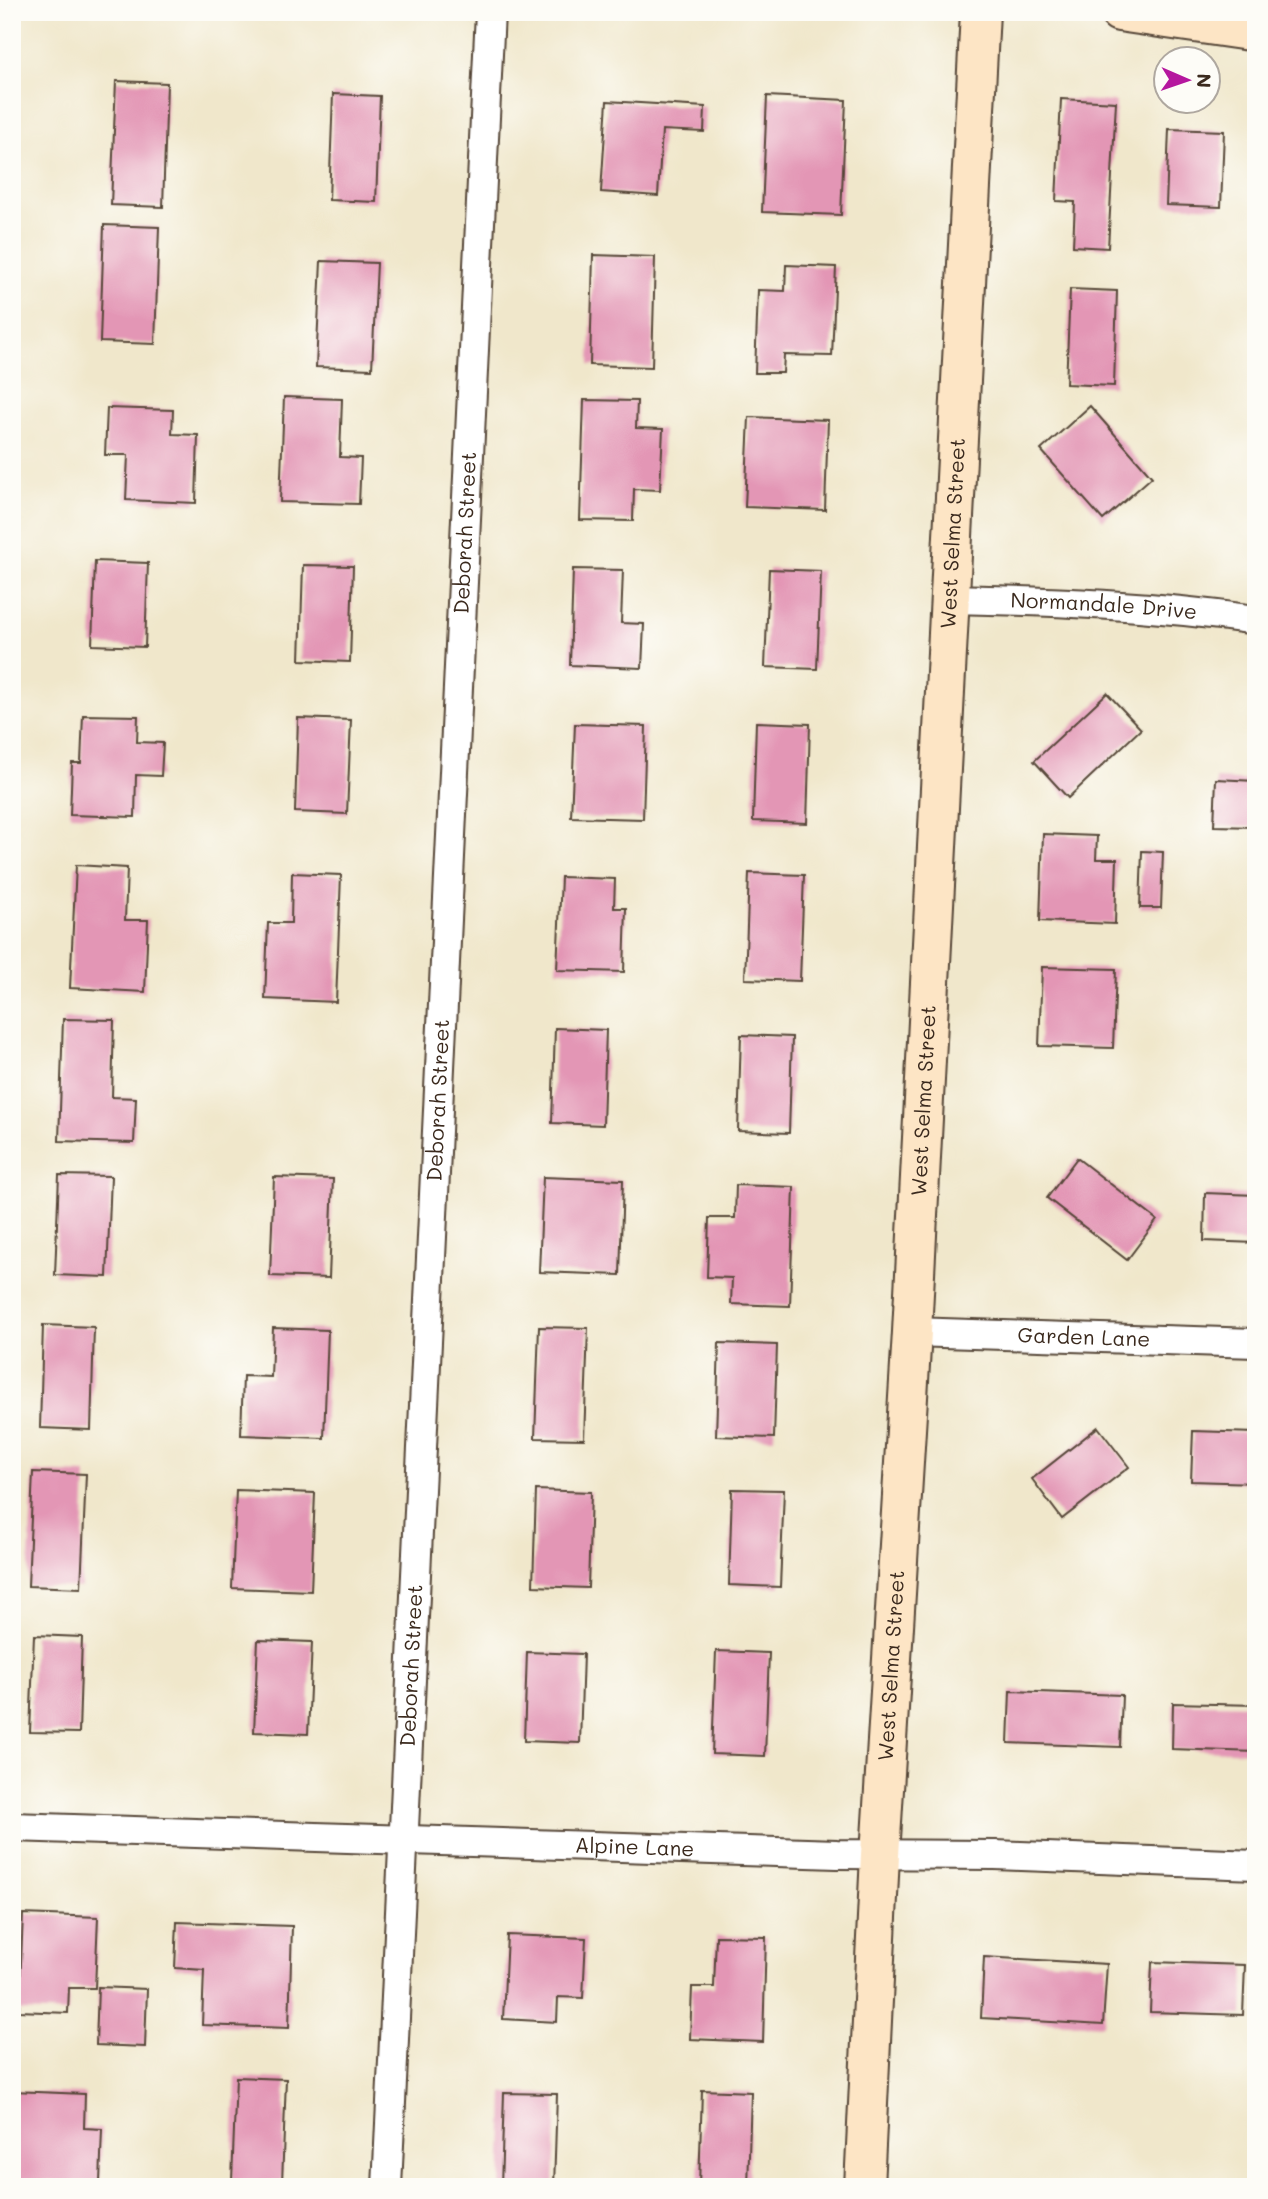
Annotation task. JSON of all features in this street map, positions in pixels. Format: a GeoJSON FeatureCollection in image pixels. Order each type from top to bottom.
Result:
{"type":"FeatureCollection","features":[{"type":"Feature","properties":{"kind":"street","name":"Deborah Street"},"geometry":{"type":"LineString","coordinates":[[387,2187],[490,12]]}},
{"type":"Feature","properties":{"kind":"street","name":"West Selma Street"},"geometry":{"type":"LineString","coordinates":[[864,2187],[880,1855],[912,1332],[980,12]]}},
{"type":"Feature","properties":{"kind":"street"},"geometry":{"type":"LineString","coordinates":[[1119,12],[1256,32]]}},
{"type":"Feature","properties":{"kind":"street","name":"Normandale Drive"},"geometry":{"type":"LineString","coordinates":[[950,599],[1078,602],[1200,612],[1256,620]]}},
{"type":"Feature","properties":{"kind":"street","name":"Garden Lane"},"geometry":{"type":"LineString","coordinates":[[912,1332],[1256,1343]]}},
{"type":"Feature","properties":{"kind":"street","name":"Alpine Lane"},"geometry":{"type":"LineString","coordinates":[[12,1827],[1256,1865]]}},
{"type":"Feature","properties":{"kind":"building"},"geometry":{"type":"Polygon","coordinates":[[[116,81],[167,83],[163,207],[111,205],[116,81]]]}},
{"type":"Feature","properties":{"kind":"building"},"geometry":{"type":"Polygon","coordinates":[[[333,94],[380,96],[376,202],[329,200],[333,94]]]}},
{"type":"Feature","properties":{"kind":"building"},"geometry":{"type":"Polygon","coordinates":[[[767,96],[846,100],[841,215],[762,212],[767,96]]]}},
{"type":"Feature","properties":{"kind":"building"},"geometry":{"type":"Polygon","coordinates":[[[1061,99],[1116,102],[1108,248],[1073,246],[1075,202],[1056,201],[1061,99]]]}},
{"type":"Feature","properties":{"kind":"building"},"geometry":{"type":"Polygon","coordinates":[[[607,101],[705,107],[704,132],[662,130],[658,196],[601,192],[607,101]]]}},
{"type":"Feature","properties":{"kind":"building"},"geometry":{"type":"Polygon","coordinates":[[[1169,129],[1224,131],[1221,207],[1166,205],[1169,129]]]}},
{"type":"Feature","properties":{"kind":"building"},"geometry":{"type":"Polygon","coordinates":[[[104,225],[159,227],[155,344],[100,342],[104,225]]]}},
{"type":"Feature","properties":{"kind":"building"},"geometry":{"type":"Polygon","coordinates":[[[593,255],[655,257],[652,367],[590,365],[593,255]]]}},
{"type":"Feature","properties":{"kind":"building"},"geometry":{"type":"Polygon","coordinates":[[[321,261],[377,263],[372,369],[316,367],[321,261]]]}},
{"type":"Feature","properties":{"kind":"building"},"geometry":{"type":"Polygon","coordinates":[[[786,265],[836,267],[832,356],[784,355],[783,373],[755,373],[758,290],[785,291],[786,265]]]}},
{"type":"Feature","properties":{"kind":"building"},"geometry":{"type":"Polygon","coordinates":[[[1070,289],[1117,291],[1114,386],[1066,384],[1070,289]]]}},
{"type":"Feature","properties":{"kind":"building"},"geometry":{"type":"Polygon","coordinates":[[[284,397],[342,399],[340,457],[361,458],[359,504],[280,502],[284,397]]]}},
{"type":"Feature","properties":{"kind":"building"},"geometry":{"type":"Polygon","coordinates":[[[584,400],[637,401],[636,428],[663,429],[660,490],[634,489],[633,521],[580,520],[584,400]]]}},
{"type":"Feature","properties":{"kind":"building"},"geometry":{"type":"Polygon","coordinates":[[[1090,406],[1152,477],[1103,520],[1041,450],[1090,406]]]}},
{"type":"Feature","properties":{"kind":"building"},"geometry":{"type":"Polygon","coordinates":[[[107,408],[173,410],[172,434],[198,435],[196,503],[126,500],[128,455],[105,455],[107,408]]]}},
{"type":"Feature","properties":{"kind":"building"},"geometry":{"type":"Polygon","coordinates":[[[749,417],[828,420],[825,510],[745,507],[749,417]]]}},
{"type":"Feature","properties":{"kind":"building"},"geometry":{"type":"Polygon","coordinates":[[[95,561],[148,563],[145,647],[92,645],[95,561]]]}},
{"type":"Feature","properties":{"kind":"building"},"geometry":{"type":"Polygon","coordinates":[[[303,565],[353,566],[350,662],[300,660],[303,565]]]}},
{"type":"Feature","properties":{"kind":"building"},"geometry":{"type":"Polygon","coordinates":[[[573,569],[623,570],[621,623],[644,624],[642,668],[570,665],[573,569]]]}},
{"type":"Feature","properties":{"kind":"building"},"geometry":{"type":"Polygon","coordinates":[[[769,569],[821,571],[817,669],[765,667],[769,569]]]}},
{"type":"Feature","properties":{"kind":"building"},"geometry":{"type":"Polygon","coordinates":[[[1107,693],[1141,729],[1068,798],[1034,761],[1107,693]]]}},
{"type":"Feature","properties":{"kind":"building"},"geometry":{"type":"Polygon","coordinates":[[[83,715],[138,716],[137,742],[163,743],[161,776],[136,775],[135,817],[70,815],[72,763],[81,763],[83,715]]]}},
{"type":"Feature","properties":{"kind":"building"},"geometry":{"type":"Polygon","coordinates":[[[298,718],[351,720],[347,814],[295,812],[298,718]]]}},
{"type":"Feature","properties":{"kind":"building"},"geometry":{"type":"Polygon","coordinates":[[[756,722],[810,724],[807,823],[753,821],[756,722]]]}},
{"type":"Feature","properties":{"kind":"building"},"geometry":{"type":"Polygon","coordinates":[[[575,724],[646,726],[643,819],[571,817],[575,724]]]}},
{"type":"Feature","properties":{"kind":"building"},"geometry":{"type":"Polygon","coordinates":[[[1216,779],[1256,781],[1256,827],[1214,826],[1216,779]]]}},
{"type":"Feature","properties":{"kind":"building"},"geometry":{"type":"Polygon","coordinates":[[[1043,834],[1097,836],[1096,859],[1117,859],[1115,924],[1040,921],[1043,834]]]}},
{"type":"Feature","properties":{"kind":"building"},"geometry":{"type":"Polygon","coordinates":[[[1142,851],[1163,852],[1161,908],[1140,908],[1142,851]]]}},
{"type":"Feature","properties":{"kind":"building"},"geometry":{"type":"Polygon","coordinates":[[[76,865],[127,868],[125,920],[148,920],[145,992],[70,988],[76,865]]]}},
{"type":"Feature","properties":{"kind":"building"},"geometry":{"type":"Polygon","coordinates":[[[292,873],[341,875],[336,1002],[265,999],[268,923],[291,923],[292,873]]]}},
{"type":"Feature","properties":{"kind":"building"},"geometry":{"type":"Polygon","coordinates":[[[749,873],[804,875],[800,981],[745,979],[749,873]]]}},
{"type":"Feature","properties":{"kind":"building"},"geometry":{"type":"Polygon","coordinates":[[[561,877],[615,879],[614,908],[626,908],[624,972],[557,970],[561,877]]]}},
{"type":"Feature","properties":{"kind":"building"},"geometry":{"type":"Polygon","coordinates":[[[1042,967],[1116,969],[1113,1048],[1039,1046],[1042,967]]]}},
{"type":"Feature","properties":{"kind":"building"},"geometry":{"type":"Polygon","coordinates":[[[63,1019],[114,1020],[112,1097],[136,1098],[134,1143],[59,1141],[63,1019]]]}},
{"type":"Feature","properties":{"kind":"building"},"geometry":{"type":"Polygon","coordinates":[[[555,1028],[606,1030],[603,1125],[552,1123],[555,1028]]]}},
{"type":"Feature","properties":{"kind":"building"},"geometry":{"type":"Polygon","coordinates":[[[741,1035],[792,1037],[789,1133],[738,1131],[741,1035]]]}},
{"type":"Feature","properties":{"kind":"building"},"geometry":{"type":"Polygon","coordinates":[[[1077,1158],[1157,1220],[1127,1260],[1047,1198],[1077,1158]]]}},
{"type":"Feature","properties":{"kind":"building"},"geometry":{"type":"Polygon","coordinates":[[[59,1175],[111,1176],[107,1277],[55,1275],[59,1175]]]}},
{"type":"Feature","properties":{"kind":"building"},"geometry":{"type":"Polygon","coordinates":[[[274,1177],[333,1179],[329,1278],[270,1276],[274,1177]]]}},
{"type":"Feature","properties":{"kind":"building"},"geometry":{"type":"Polygon","coordinates":[[[543,1177],[623,1180],[620,1275],[539,1272],[543,1177]]]}},
{"type":"Feature","properties":{"kind":"building"},"geometry":{"type":"Polygon","coordinates":[[[736,1185],[794,1187],[790,1306],[731,1304],[732,1278],[707,1277],[709,1218],[735,1218],[736,1185]]]}},
{"type":"Feature","properties":{"kind":"building"},"geometry":{"type":"Polygon","coordinates":[[[1205,1193],[1256,1195],[1256,1243],[1204,1241],[1205,1193]]]}},
{"type":"Feature","properties":{"kind":"building"},"geometry":{"type":"Polygon","coordinates":[[[43,1325],[94,1327],[91,1430],[40,1428],[43,1325]]]}},
{"type":"Feature","properties":{"kind":"building"},"geometry":{"type":"Polygon","coordinates":[[[539,1327],[588,1328],[584,1439],[535,1438],[539,1327]]]}},
{"type":"Feature","properties":{"kind":"building"},"geometry":{"type":"Polygon","coordinates":[[[273,1328],[328,1330],[324,1438],[241,1435],[243,1376],[271,1377],[273,1328]]]}},
{"type":"Feature","properties":{"kind":"building"},"geometry":{"type":"Polygon","coordinates":[[[719,1343],[777,1345],[774,1438],[716,1436],[719,1343]]]}},
{"type":"Feature","properties":{"kind":"building"},"geometry":{"type":"Polygon","coordinates":[[[1098,1427],[1129,1467],[1062,1519],[1032,1479],[1098,1427]]]}},
{"type":"Feature","properties":{"kind":"building"},"geometry":{"type":"Polygon","coordinates":[[[1193,1431],[1256,1433],[1256,1483],[1191,1481],[1193,1431]]]}},
{"type":"Feature","properties":{"kind":"building"},"geometry":{"type":"Polygon","coordinates":[[[33,1472],[86,1474],[81,1588],[28,1586],[33,1472]]]}},
{"type":"Feature","properties":{"kind":"building"},"geometry":{"type":"Polygon","coordinates":[[[732,1489],[784,1490],[780,1587],[729,1585],[732,1489]]]}},
{"type":"Feature","properties":{"kind":"building"},"geometry":{"type":"Polygon","coordinates":[[[236,1490],[315,1493],[311,1591],[232,1588],[236,1490]]]}},
{"type":"Feature","properties":{"kind":"building"},"geometry":{"type":"Polygon","coordinates":[[[536,1490],[591,1492],[588,1588],[533,1586],[536,1490]]]}},
{"type":"Feature","properties":{"kind":"building"},"geometry":{"type":"Polygon","coordinates":[[[34,1635],[82,1637],[79,1733],[30,1732],[34,1635]]]}},
{"type":"Feature","properties":{"kind":"building"},"geometry":{"type":"Polygon","coordinates":[[[258,1640],[312,1642],[308,1734],[254,1732],[258,1640]]]}},
{"type":"Feature","properties":{"kind":"building"},"geometry":{"type":"Polygon","coordinates":[[[716,1651],[769,1653],[765,1756],[712,1754],[716,1651]]]}},
{"type":"Feature","properties":{"kind":"building"},"geometry":{"type":"Polygon","coordinates":[[[527,1652],[583,1654],[580,1743],[524,1741],[527,1652]]]}},
{"type":"Feature","properties":{"kind":"building"},"geometry":{"type":"Polygon","coordinates":[[[1010,1691],[1122,1695],[1120,1747],[1008,1743],[1010,1691]]]}},
{"type":"Feature","properties":{"kind":"building"},"geometry":{"type":"Polygon","coordinates":[[[1173,1703],[1256,1705],[1256,1752],[1172,1749],[1173,1703]]]}},
{"type":"Feature","properties":{"kind":"building"},"geometry":{"type":"Polygon","coordinates":[[[23,1914],[98,1917],[95,1988],[69,1988],[68,2013],[19,2011],[23,1914]]]}},
{"type":"Feature","properties":{"kind":"building"},"geometry":{"type":"Polygon","coordinates":[[[177,1922],[292,1926],[289,2028],[202,2025],[204,1970],[175,1968],[177,1922]]]}},
{"type":"Feature","properties":{"kind":"building"},"geometry":{"type":"Polygon","coordinates":[[[507,1935],[586,1938],[583,1998],[558,1997],[557,2022],[503,2019],[507,1935]]]}},
{"type":"Feature","properties":{"kind":"building"},"geometry":{"type":"Polygon","coordinates":[[[716,1936],[766,1937],[763,2042],[690,2039],[692,1987],[714,1987],[716,1936]]]}},
{"type":"Feature","properties":{"kind":"building"},"geometry":{"type":"Polygon","coordinates":[[[984,1957],[1107,1964],[1103,2025],[981,2018],[984,1957]]]}},
{"type":"Feature","properties":{"kind":"building"},"geometry":{"type":"Polygon","coordinates":[[[1152,1962],[1245,1965],[1243,2015],[1150,2012],[1152,1962]]]}},
{"type":"Feature","properties":{"kind":"building"},"geometry":{"type":"Polygon","coordinates":[[[98,1987],[147,1989],[145,2047],[96,2045],[98,1987]]]}},
{"type":"Feature","properties":{"kind":"building"},"geometry":{"type":"Polygon","coordinates":[[[236,2077],[286,2079],[282,2183],[232,2181],[236,2077]]]}},
{"type":"Feature","properties":{"kind":"building"},"geometry":{"type":"Polygon","coordinates":[[[702,2090],[751,2092],[748,2187],[699,2187],[702,2090]]]}},
{"type":"Feature","properties":{"kind":"building"},"geometry":{"type":"Polygon","coordinates":[[[12,2091],[85,2094],[84,2128],[102,2129],[100,2183],[12,2180],[12,2091]]]}},
{"type":"Feature","properties":{"kind":"building"},"geometry":{"type":"Polygon","coordinates":[[[504,2093],[557,2094],[554,2187],[501,2187],[504,2093]]]}}]}
